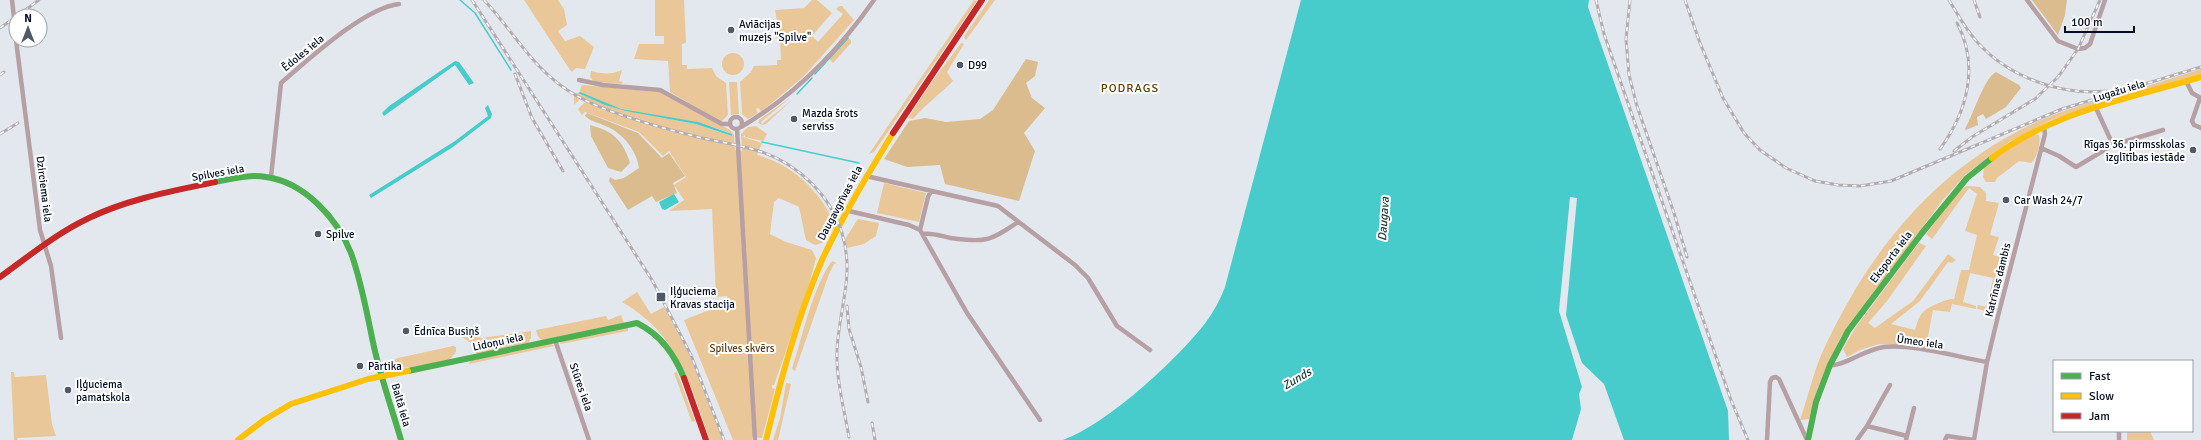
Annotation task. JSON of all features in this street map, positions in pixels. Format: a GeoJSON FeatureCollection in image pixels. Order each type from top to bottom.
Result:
{"type":"FeatureCollection","features":[{"type":"Feature","properties":{"kind":"street"},"geometry":{"type":"LineString","coordinates":[[579,80],[603,85],[660,90],[722,124],[730,124],[732,128],[739,128],[761,115],[800,85],[858,22],[874,0]]}},
{"type":"Feature","properties":{"kind":"street","name":"Daugavgrīvas iela"},"geometry":{"type":"LineString","coordinates":[[766,440],[782,376],[817,272],[834,234],[892,131],[982,0]]}},
{"type":"Feature","properties":{"kind":"street"},"geometry":{"type":"LineString","coordinates":[[2027,0],[2058,41],[2078,49],[2085,48],[2090,44],[2105,0]]}},
{"type":"Feature","properties":{"kind":"street","name":"Ēdoles iela"},"geometry":{"type":"LineString","coordinates":[[271,177],[281,83],[347,30],[383,8],[399,4]]}},
{"type":"Feature","properties":{"kind":"street","name":"Dzirciema iela"},"geometry":{"type":"LineString","coordinates":[[17,48],[40,230],[46,244],[51,266],[61,338]]}},
{"type":"Feature","properties":{"kind":"street","name":"Lugažu iela"},"geometry":{"type":"LineString","coordinates":[[2044,127],[2096,108],[2201,76]]}},
{"type":"Feature","properties":{"kind":"street"},"geometry":{"type":"LineString","coordinates":[[2186,81],[2192,93],[2201,98],[2192,121],[2194,125],[2201,128]]}},
{"type":"Feature","properties":{"kind":"street"},"geometry":{"type":"LineString","coordinates":[[2096,108],[2113,145]]}},
{"type":"Feature","properties":{"kind":"street"},"geometry":{"type":"LineString","coordinates":[[730,124],[731,118],[737,116],[742,121],[739,128],[755,440]]}},
{"type":"Feature","properties":{"kind":"street","name":"Katrīnas dambis"},"geometry":{"type":"LineString","coordinates":[[1974,440],[1987,362],[2045,134],[2044,127]]}},
{"type":"Feature","properties":{"kind":"street","name":"Eksporta iela"},"geometry":{"type":"LineString","coordinates":[[1808,440],[1816,402],[1830,365],[1848,331],[1956,189],[1982,165],[2007,147],[2044,127]]}},
{"type":"Feature","properties":{"kind":"street"},"geometry":{"type":"LineString","coordinates":[[2041,148],[2059,156],[2076,167],[2113,145],[2162,130]]}},
{"type":"Feature","properties":{"kind":"street"},"geometry":{"type":"LineString","coordinates":[[866,176],[998,206],[1075,265],[1091,283],[1117,326],[1150,350]]}},
{"type":"Feature","properties":{"kind":"street","name":"Spilves iela"},"geometry":{"type":"LineString","coordinates":[[0,277],[46,244],[84,221],[129,203],[242,177],[271,177],[291,185],[307,194],[329,215],[346,243],[382,375]]}},
{"type":"Feature","properties":{"kind":"street"},"geometry":{"type":"LineString","coordinates":[[931,190],[928,197],[922,232],[937,262],[967,313],[1040,420]]}},
{"type":"Feature","properties":{"kind":"street"},"geometry":{"type":"LineString","coordinates":[[848,211],[908,224],[922,232],[979,241],[990,240],[1018,222]]}},
{"type":"Feature","properties":{"kind":"street","name":"Lidoņu iela"},"geometry":{"type":"LineString","coordinates":[[238,440],[264,420],[291,404],[382,375],[637,323],[649,328],[664,343],[677,362],[706,440]]}},
{"type":"Feature","properties":{"kind":"street","name":"Stūres iela"},"geometry":{"type":"LineString","coordinates":[[555,340],[589,440]]}},
{"type":"Feature","properties":{"kind":"street","name":"Ūmeo iela"},"geometry":{"type":"LineString","coordinates":[[1830,365],[1841,364],[1868,350],[1886,347],[1908,348],[1987,362]]}},
{"type":"Feature","properties":{"kind":"street","name":"Baltā iela"},"geometry":{"type":"LineString","coordinates":[[382,375],[401,440]]}},
{"type":"Feature","properties":{"kind":"street"},"geometry":{"type":"LineString","coordinates":[[1767,440],[1770,382],[1772,378],[1776,377],[1779,379],[1808,440]]}},
{"type":"Feature","properties":{"kind":"street"},"geometry":{"type":"LineString","coordinates":[[1856,440],[1867,426],[1890,385]]}},
{"type":"Feature","properties":{"kind":"street"},"geometry":{"type":"LineString","coordinates":[[1867,426],[1906,438],[1914,408]]}},
{"type":"Feature","properties":{"kind":"street"},"geometry":{"type":"LineString","coordinates":[[1946,440],[1946,436],[1974,440]]}},
{"type":"Feature","properties":{"kind":"green space"},"geometry":{"type":"Polygon","coordinates":[[[524,0],[558,0],[564,9],[567,25],[558,31],[565,41],[580,36],[594,47],[585,69],[576,68],[572,72],[570,70],[524,0]]]}},
{"type":"Feature","properties":{"kind":"green space"},"geometry":{"type":"Polygon","coordinates":[[[655,0],[684,0],[686,43],[682,44],[682,65],[687,65],[687,69],[712,68],[716,76],[726,83],[728,115],[721,122],[670,92],[668,61],[634,59],[639,44],[664,44],[664,36],[655,36],[655,0]]]}},
{"type":"Feature","properties":{"kind":"green space"},"geometry":{"type":"Polygon","coordinates":[[[812,0],[817,0],[832,13],[812,36],[818,42],[843,14],[836,9],[839,6],[842,6],[854,20],[803,77],[761,112],[759,108],[756,109],[758,113],[748,119],[742,114],[740,82],[751,72],[754,66],[777,65],[777,60],[781,60],[780,40],[776,38],[776,26],[778,25],[775,10],[804,8],[812,0]]]}},
{"type":"Feature","properties":{"kind":"green space"},"geometry":{"type":"Polygon","coordinates":[[[974,0],[977,1],[874,152],[869,154],[974,0]]]}},
{"type":"Feature","properties":{"kind":"green space"},"geometry":{"type":"Polygon","coordinates":[[[989,0],[995,0],[966,40],[964,38],[965,35],[989,0]]]}},
{"type":"Feature","properties":{"kind":"green space"},"geometry":{"type":"Polygon","coordinates":[[[847,37],[851,40],[851,43],[833,63],[828,57],[847,37]]]}},
{"type":"Feature","properties":{"kind":"green space"},"geometry":{"type":"Polygon","coordinates":[[[961,43],[964,44],[947,72],[953,81],[913,119],[908,118],[931,83],[961,43]]]}},
{"type":"Feature","properties":{"kind":"green space"},"geometry":{"type":"Polygon","coordinates":[[[733,53],[741,56],[744,64],[741,72],[733,75],[725,72],[722,64],[725,56],[733,53]]]}},
{"type":"Feature","properties":{"kind":"green space"},"geometry":{"type":"Polygon","coordinates":[[[2201,69],[2201,74],[2051,120],[2009,142],[1965,175],[1942,201],[1841,337],[1819,385],[1809,419],[1800,420],[1819,359],[1840,316],[1860,282],[1881,251],[1905,221],[1931,194],[1960,169],[1992,146],[2026,127],[2082,105],[2201,69]]]}},
{"type":"Feature","properties":{"kind":"green space"},"geometry":{"type":"Polygon","coordinates":[[[622,70],[619,81],[623,82],[621,84],[595,82],[590,77],[591,71],[606,74],[622,70]]]}},
{"type":"Feature","properties":{"kind":"green space"},"geometry":{"type":"Polygon","coordinates":[[[729,82],[737,82],[739,114],[731,115],[729,82]]]}},
{"type":"Feature","properties":{"kind":"green space","name":"Spilves skvērs"},"geometry":{"type":"Polygon","coordinates":[[[581,86],[659,92],[730,130],[734,135],[735,150],[742,151],[741,134],[748,127],[756,126],[767,134],[763,141],[745,137],[745,135],[743,137],[762,143],[757,155],[783,165],[794,173],[814,191],[830,213],[836,226],[822,243],[815,245],[806,240],[799,207],[779,198],[774,202],[770,234],[786,242],[812,250],[816,258],[808,288],[774,385],[772,385],[772,388],[775,389],[762,438],[752,437],[752,440],[733,440],[684,320],[707,311],[729,307],[727,296],[716,297],[712,209],[669,211],[684,200],[674,185],[686,177],[669,151],[663,156],[639,132],[585,112],[582,115],[578,109],[585,102],[580,99],[574,105],[574,94],[578,93],[594,100],[580,92],[581,86]],[[639,113],[696,124],[731,136],[732,134],[695,123],[639,113]]]}},
{"type":"Feature","properties":{"kind":"green space"},"geometry":{"type":"Polygon","coordinates":[[[791,97],[761,122],[762,124],[793,99],[766,124],[763,125],[758,123],[759,120],[791,97]]]}},
{"type":"Feature","properties":{"kind":"green space"},"geometry":{"type":"Polygon","coordinates":[[[2035,134],[2039,135],[2038,150],[2031,163],[2019,161],[1997,178],[1995,182],[1986,182],[1983,177],[1984,167],[2010,148],[2035,134]]]}},
{"type":"Feature","properties":{"kind":"green space"},"geometry":{"type":"Polygon","coordinates":[[[884,183],[926,193],[919,222],[877,213],[884,183]]]}},
{"type":"Feature","properties":{"kind":"green space"},"geometry":{"type":"Polygon","coordinates":[[[1967,186],[1980,187],[1986,193],[1986,201],[1999,203],[1990,235],[1999,237],[1993,255],[2004,258],[1991,312],[1977,309],[1978,305],[1987,307],[1993,278],[1970,273],[1963,302],[1976,306],[1976,309],[1952,304],[1950,312],[1933,310],[1926,347],[1879,344],[1860,350],[1847,357],[1843,349],[1856,327],[1919,243],[1926,246],[1887,301],[1868,323],[1875,328],[1913,301],[1948,254],[1956,260],[1952,263],[1948,262],[1920,301],[1891,324],[1915,330],[1920,316],[1925,310],[1933,305],[1954,299],[1961,270],[1969,270],[1977,235],[1965,231],[1977,194],[1969,188],[1932,239],[1926,234],[1960,190],[1967,186]]]}},
{"type":"Feature","properties":{"kind":"green space"},"geometry":{"type":"Polygon","coordinates":[[[858,219],[879,223],[876,236],[864,244],[847,248],[845,239],[858,219]]]}},
{"type":"Feature","properties":{"kind":"green space"},"geometry":{"type":"Polygon","coordinates":[[[832,261],[837,263],[834,264],[829,274],[795,371],[792,369],[814,298],[819,284],[832,261]]]}},
{"type":"Feature","properties":{"kind":"green space"},"geometry":{"type":"Polygon","coordinates":[[[637,292],[651,314],[664,307],[689,354],[723,440],[710,440],[688,380],[680,362],[669,345],[657,329],[641,315],[622,302],[637,292]]]}},
{"type":"Feature","properties":{"kind":"green space"},"geometry":{"type":"Polygon","coordinates":[[[621,315],[624,323],[543,340],[537,335],[536,330],[606,316],[608,320],[621,315]]]}},
{"type":"Feature","properties":{"kind":"green space"},"geometry":{"type":"Polygon","coordinates":[[[628,327],[628,331],[560,344],[561,341],[628,327]]]}},
{"type":"Feature","properties":{"kind":"green space"},"geometry":{"type":"Polygon","coordinates":[[[454,328],[481,338],[531,331],[531,338],[528,343],[477,354],[471,343],[455,332],[454,328]]]}},
{"type":"Feature","properties":{"kind":"green space"},"geometry":{"type":"Polygon","coordinates":[[[550,343],[554,346],[469,364],[471,360],[550,343]]]}},
{"type":"Feature","properties":{"kind":"green space"},"geometry":{"type":"Polygon","coordinates":[[[453,346],[456,347],[456,352],[449,360],[412,367],[389,368],[391,362],[398,358],[453,346]]]}},
{"type":"Feature","properties":{"kind":"green space"},"geometry":{"type":"Polygon","coordinates":[[[11,372],[14,372],[15,377],[46,375],[52,424],[56,436],[18,438],[17,440],[14,440],[11,372]]]}},
{"type":"Feature","properties":{"kind":"green space"},"geometry":{"type":"Polygon","coordinates":[[[677,372],[695,421],[692,422],[674,373],[677,372]]]}},
{"type":"Feature","properties":{"kind":"green space"},"geometry":{"type":"Polygon","coordinates":[[[786,383],[791,384],[778,440],[773,440],[780,418],[786,383]]]}},
{"type":"Feature","properties":{"kind":"green space"},"geometry":{"type":"Polygon","coordinates":[[[2127,432],[2150,432],[2154,440],[2127,440],[2127,432]]]}},
{"type":"Feature","properties":{"kind":"shaded area"},"geometry":{"type":"Polygon","coordinates":[[[2032,0],[2067,0],[2065,15],[2058,35],[2032,0]]]}},
{"type":"Feature","properties":{"kind":"shaded area"},"geometry":{"type":"Polygon","coordinates":[[[1026,59],[1038,62],[1035,76],[1026,83],[1032,98],[1045,108],[1024,133],[1035,151],[1019,201],[945,184],[940,165],[907,167],[884,159],[909,121],[925,118],[946,122],[980,119],[993,110],[1026,59]]]}},
{"type":"Feature","properties":{"kind":"shaded area"},"geometry":{"type":"Polygon","coordinates":[[[1996,72],[2019,85],[2021,88],[2006,107],[1986,119],[1983,114],[1977,117],[1978,125],[1966,130],[1965,129],[1987,81],[1996,72]]]}},
{"type":"Feature","properties":{"kind":"shaded area"},"geometry":{"type":"Polygon","coordinates":[[[587,113],[638,133],[662,158],[669,153],[685,176],[673,183],[677,193],[656,202],[652,196],[628,210],[609,181],[610,177],[615,180],[624,178],[639,168],[638,162],[632,149],[619,134],[608,127],[587,118],[585,116],[587,113]]]}},
{"type":"Feature","properties":{"kind":"shaded area"},"geometry":{"type":"Polygon","coordinates":[[[590,125],[605,130],[611,134],[624,148],[630,163],[621,172],[608,168],[591,136],[590,125]]]}},
{"type":"Feature","properties":{"kind":"water"},"geometry":{"type":"Polygon","coordinates":[[[1301,0],[1589,0],[1588,7],[1728,411],[1729,440],[1624,440],[1604,384],[1582,363],[1566,315],[1577,198],[1570,197],[1559,311],[1582,387],[1579,394],[1581,409],[1572,440],[1063,440],[1081,432],[1120,406],[1160,372],[1206,322],[1217,305],[1225,287],[1301,0]]]}},
{"type":"Feature","properties":{"kind":"water"},"geometry":{"type":"Polygon","coordinates":[[[455,61],[459,62],[474,83],[469,85],[455,65],[384,116],[382,113],[389,106],[455,61]]]}},
{"type":"Feature","properties":{"kind":"water"},"geometry":{"type":"Polygon","coordinates":[[[580,92],[621,109],[698,122],[732,134],[732,136],[696,124],[626,111],[605,105],[578,93],[580,92]]]}},
{"type":"Feature","properties":{"kind":"water"},"geometry":{"type":"Polygon","coordinates":[[[488,105],[492,114],[491,118],[453,147],[371,198],[369,195],[455,141],[488,116],[485,108],[488,105]]]}},
{"type":"Feature","properties":{"kind":"water"},"geometry":{"type":"Polygon","coordinates":[[[674,194],[679,202],[665,210],[662,209],[659,202],[674,194]]]}},
{"type":"Feature","properties":{"kind":"waterway"},"geometry":{"type":"LineString","coordinates":[[460,0],[475,13],[511,70]]}},
{"type":"Feature","properties":{"kind":"waterway"},"geometry":{"type":"LineString","coordinates":[[815,74],[848,38]]}},
{"type":"Feature","properties":{"kind":"waterway"},"geometry":{"type":"LineString","coordinates":[[797,94],[812,78]]}},
{"type":"Feature","properties":{"kind":"waterway"},"geometry":{"type":"LineString","coordinates":[[762,142],[859,163]]}},
{"type":"Feature","properties":{"kind":"railway"},"geometry":{"type":"LineString","coordinates":[[28,8],[39,0]]}},
{"type":"Feature","properties":{"kind":"railway"},"geometry":{"type":"LineString","coordinates":[[472,0],[652,280],[691,355],[724,440]]}},
{"type":"Feature","properties":{"kind":"railway"},"geometry":{"type":"LineString","coordinates":[[484,0],[537,64],[549,76],[577,96],[604,109],[652,125],[762,152],[776,158],[800,173],[821,194],[837,219],[846,249],[847,278],[838,335],[837,361],[849,437]]}},
{"type":"Feature","properties":{"kind":"railway"},"geometry":{"type":"LineString","coordinates":[[1596,0],[1604,34],[1731,400],[1748,440]]}},
{"type":"Feature","properties":{"kind":"railway"},"geometry":{"type":"LineString","coordinates":[[1630,0],[1626,39],[1629,75],[1637,106],[1674,213],[1687,257]]}},
{"type":"Feature","properties":{"kind":"railway"},"geometry":{"type":"LineString","coordinates":[[1685,0],[1700,43],[1723,98],[1744,133],[1760,150],[1786,168],[1815,181],[1838,185],[1860,186],[1891,181],[2062,109],[2201,67]]}},
{"type":"Feature","properties":{"kind":"railway"},"geometry":{"type":"LineString","coordinates":[[1949,0],[1962,22],[1978,43],[2005,66],[2037,82],[2054,87],[2090,92],[2107,91]]}},
{"type":"Feature","properties":{"kind":"railway"},"geometry":{"type":"LineString","coordinates":[[1974,0],[1980,17]]}},
{"type":"Feature","properties":{"kind":"railway"},"geometry":{"type":"LineString","coordinates":[[1954,151],[1972,137],[2035,99],[2058,77],[2078,49],[2100,0]]}},
{"type":"Feature","properties":{"kind":"railway"},"geometry":{"type":"LineString","coordinates":[[0,28],[8,22]]}},
{"type":"Feature","properties":{"kind":"railway"},"geometry":{"type":"LineString","coordinates":[[1940,149],[1957,120],[1967,88],[1969,72],[1968,56],[1964,39],[1957,23]]}},
{"type":"Feature","properties":{"kind":"railway"},"geometry":{"type":"LineString","coordinates":[[0,75],[4,72]]}},
{"type":"Feature","properties":{"kind":"railway"},"geometry":{"type":"LineString","coordinates":[[515,74],[532,118],[563,171]]}},
{"type":"Feature","properties":{"kind":"railway"},"geometry":{"type":"LineString","coordinates":[[0,134],[18,123]]}},
{"type":"Feature","properties":{"kind":"railway"},"geometry":{"type":"LineString","coordinates":[[847,306],[849,329],[861,367],[868,402]]}},
{"type":"Feature","properties":{"kind":"railway"},"geometry":{"type":"LineString","coordinates":[[872,423],[875,440]]}},
{"type":"Feature","properties":{"kind":"traffic: fast"},"geometry":{"type":"LineString","coordinates":[[1808,440],[1816,402],[1830,365],[1848,331],[1922,233],[1967,178],[1992,158]]}},
{"type":"Feature","properties":{"kind":"traffic: fast"},"geometry":{"type":"LineString","coordinates":[[215,182],[253,176],[280,180],[306,194],[318,204],[337,227],[345,240],[355,264],[383,382],[401,440]]}},
{"type":"Feature","properties":{"kind":"traffic: fast"},"geometry":{"type":"LineString","coordinates":[[408,371],[637,323],[653,333],[666,346],[676,361],[684,378]]}},
{"type":"Feature","properties":{"kind":"traffic: slow"},"geometry":{"type":"LineString","coordinates":[[1992,158],[2015,142],[2066,118],[2092,108],[2201,77]]}},
{"type":"Feature","properties":{"kind":"traffic: slow"},"geometry":{"type":"LineString","coordinates":[[766,440],[797,326],[822,260],[847,212],[893,133]]}},
{"type":"Feature","properties":{"kind":"traffic: slow"},"geometry":{"type":"LineString","coordinates":[[238,440],[264,420],[291,404],[368,379],[408,371]]}},
{"type":"Feature","properties":{"kind":"traffic: jam"},"geometry":{"type":"LineString","coordinates":[[893,133],[982,0]]}},
{"type":"Feature","properties":{"kind":"traffic: jam"},"geometry":{"type":"LineString","coordinates":[[0,277],[43,245],[77,224],[104,211],[151,196],[215,182]]}},
{"type":"Feature","properties":{"kind":"traffic: jam"},"geometry":{"type":"LineString","coordinates":[[684,378],[706,440]]}},
{"type":"Feature","properties":{"kind":"place","name":"Aviācijas muzejs \"Spilve\""},"geometry":{"type":"Point","coordinates":[731,30]}},
{"type":"Feature","properties":{"kind":"place","name":"D99"},"geometry":{"type":"Point","coordinates":[960,65]}},
{"type":"Feature","properties":{"kind":"place","name":"Mazda šrots serviss"},"geometry":{"type":"Point","coordinates":[794,119]}},
{"type":"Feature","properties":{"kind":"place","name":"Rīgas 36. pirmsskolas izglītības iestāde"},"geometry":{"type":"Point","coordinates":[2193,150]}},
{"type":"Feature","properties":{"kind":"place","name":"Car Wash 24/7"},"geometry":{"type":"Point","coordinates":[2006,200]}},
{"type":"Feature","properties":{"kind":"place","name":"Spilve"},"geometry":{"type":"Point","coordinates":[318,234]}},
{"type":"Feature","properties":{"kind":"place","name":"Iļģuciema Kravas stacija"},"geometry":{"type":"Point","coordinates":[661,297]}},
{"type":"Feature","properties":{"kind":"place","name":"Ēdnīca Busiņš"},"geometry":{"type":"Point","coordinates":[406,331]}},
{"type":"Feature","properties":{"kind":"place","name":"Pārtika"},"geometry":{"type":"Point","coordinates":[360,366]}},
{"type":"Feature","properties":{"kind":"place","name":"Iļģuciema pamatskola"},"geometry":{"type":"Point","coordinates":[68,390]}},
{"type":"Feature","properties":{"kind":"district","name":"PODRAGS"},"geometry":{"type":"Point","coordinates":[1130,88]}},
{"type":"Feature","properties":{"kind":"water label","name":"Daugava"},"geometry":{"type":"Point","coordinates":[1384,219]}},
{"type":"Feature","properties":{"kind":"water label","name":"Zunds"},"geometry":{"type":"Point","coordinates":[1297,379]}}]}
